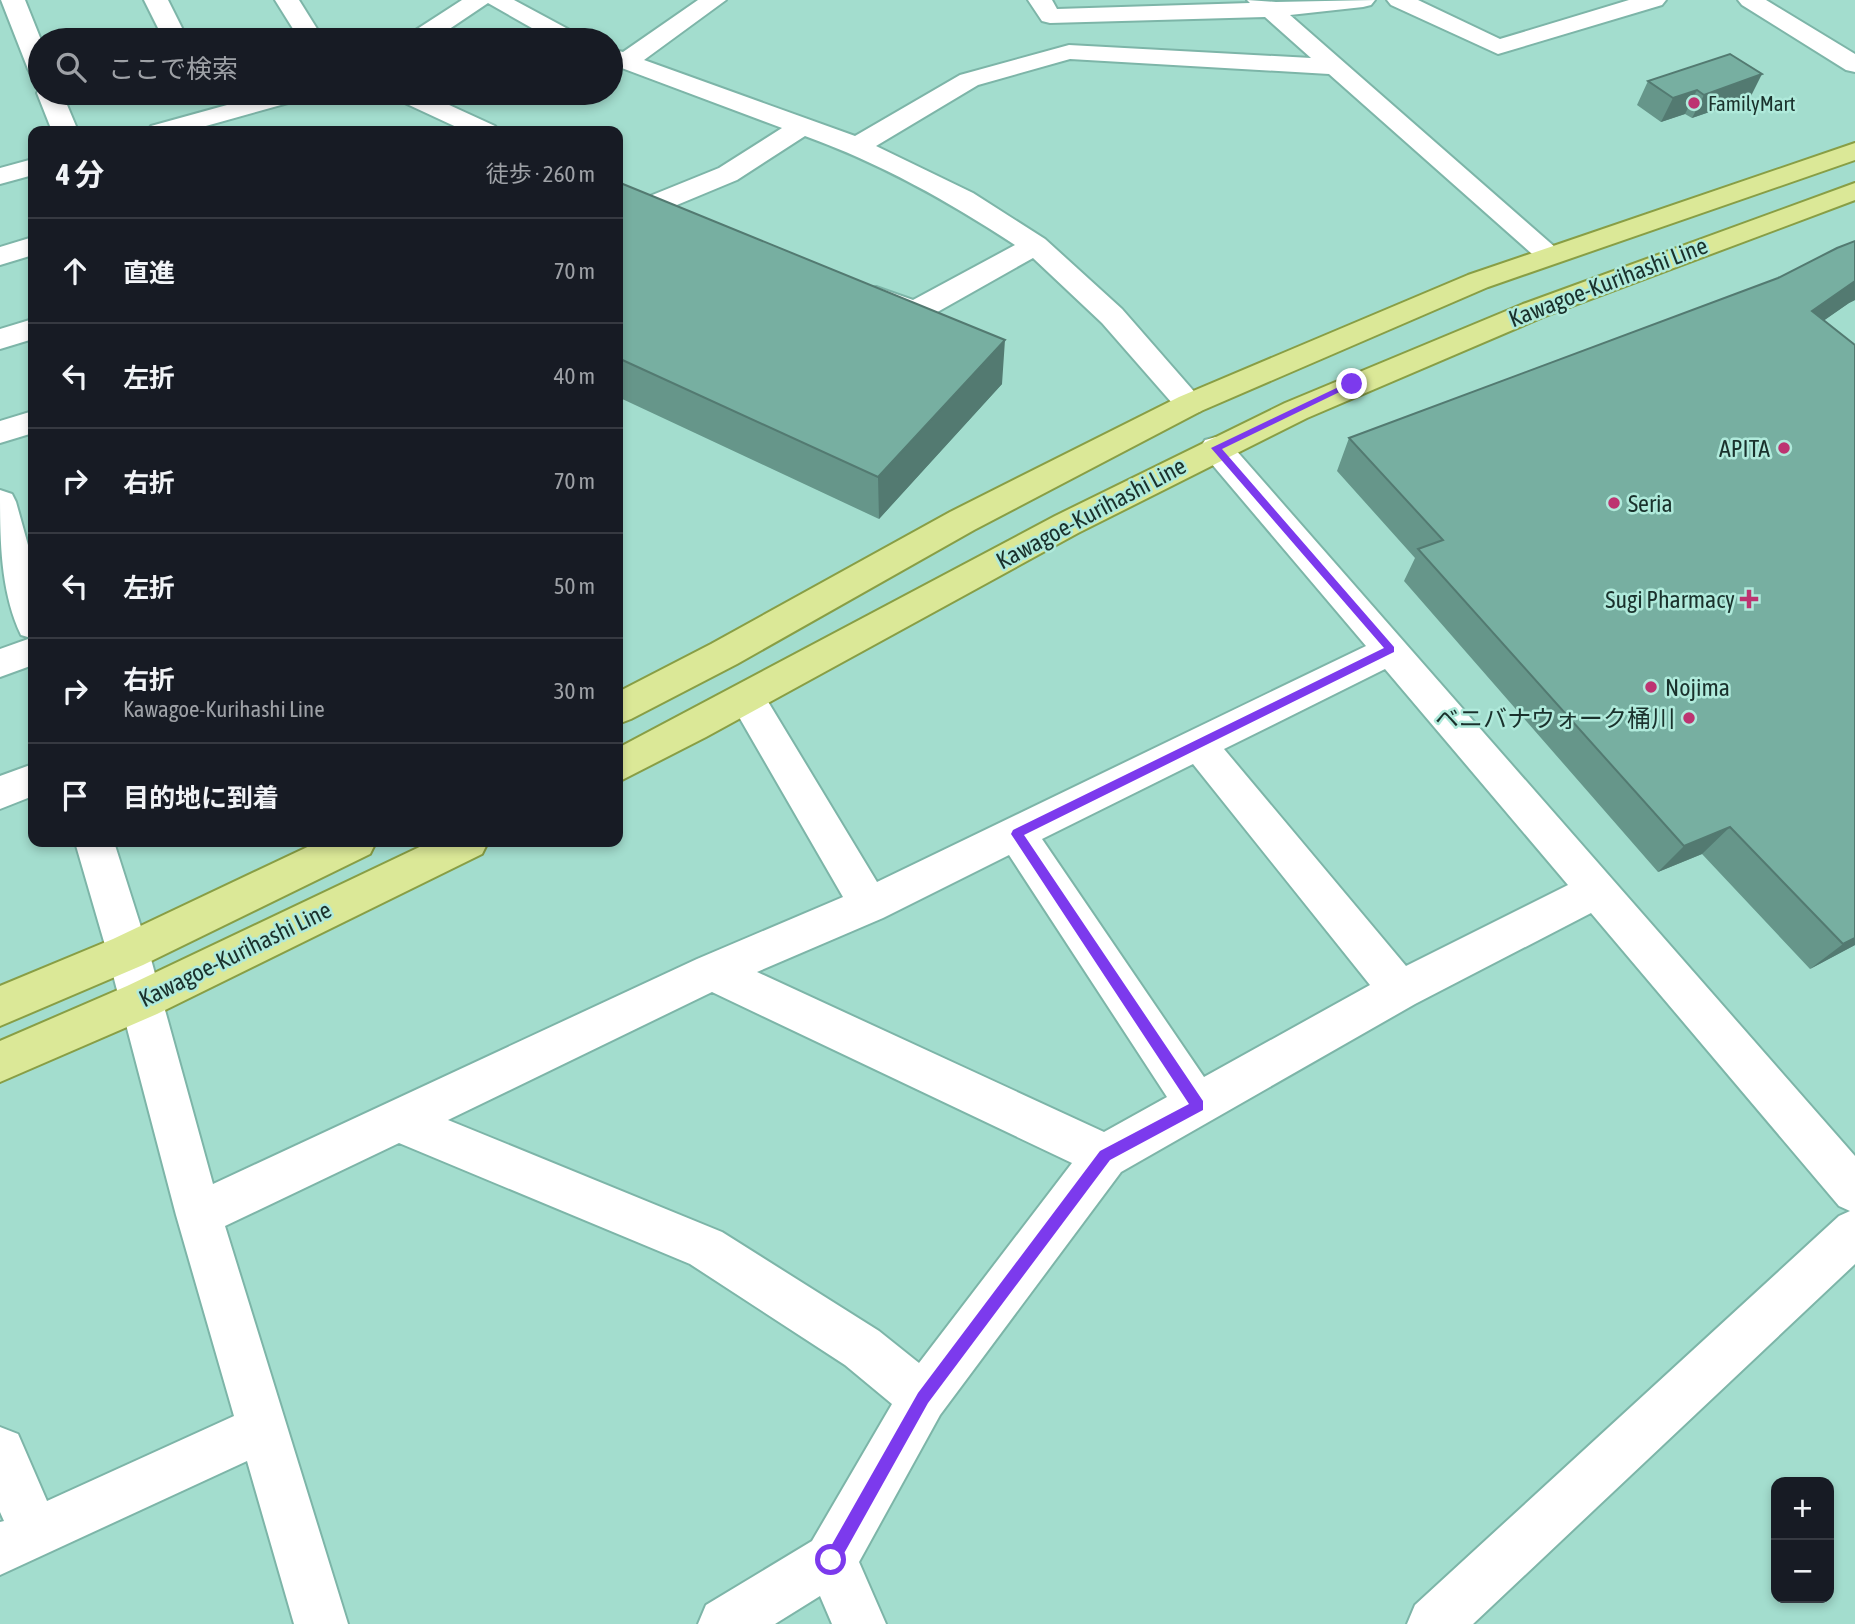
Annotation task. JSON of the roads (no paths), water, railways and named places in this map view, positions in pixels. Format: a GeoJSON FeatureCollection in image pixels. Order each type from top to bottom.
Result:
{"type":"FeatureCollection","features":[{"type":"Feature","properties":{"kind":"main road","name":"Kawagoe-Kurihashi Line"},"geometry":{"type":"LineString","coordinates":[[623,706],[724,654],[962,521],[1190,404],[1407,310],[1550,254],[1855,151]]}},
{"type":"Feature","properties":{"kind":"main road","name":"Kawagoe-Kurihashi Line"},"geometry":{"type":"LineString","coordinates":[[623,763],[748,700],[991,565],[1216,448],[1352,384],[1616,277],[1855,191]]}},
{"type":"Feature","properties":{"kind":"main road","name":"Kawagoe-Kurihashi Line"},"geometry":{"type":"LineString","coordinates":[[0,1006],[128,952],[346,847]]}},
{"type":"Feature","properties":{"kind":"main road","name":"Kawagoe-Kurihashi Line"},"geometry":{"type":"LineString","coordinates":[[0,1062],[142,1000],[458,847]]}},
{"type":"Feature","properties":{"kind":"street"},"geometry":{"type":"LineString","coordinates":[[13,0],[28,38]]}},
{"type":"Feature","properties":{"kind":"street"},"geometry":{"type":"LineString","coordinates":[[156,0],[170,28]]}},
{"type":"Feature","properties":{"kind":"street"},"geometry":{"type":"LineString","coordinates":[[287,0],[304,28]]}},
{"type":"Feature","properties":{"kind":"street"},"geometry":{"type":"LineString","coordinates":[[435,28],[478,0]]}},
{"type":"Feature","properties":{"kind":"street"},"geometry":{"type":"LineString","coordinates":[[497,0],[548,28]]}},
{"type":"Feature","properties":{"kind":"street"},"geometry":{"type":"LineString","coordinates":[[623,55],[714,0]]}},
{"type":"Feature","properties":{"kind":"street"},"geometry":{"type":"LineString","coordinates":[[1040,0],[1050,16],[1363,0]]}},
{"type":"Feature","properties":{"kind":"street"},"geometry":{"type":"LineString","coordinates":[[1399,0],[1498,47],[1654,0]]}},
{"type":"Feature","properties":{"kind":"street"},"geometry":{"type":"LineString","coordinates":[[1749,0],[1855,65]]}},
{"type":"Feature","properties":{"kind":"street"},"geometry":{"type":"LineString","coordinates":[[1264,5],[1550,254]]}},
{"type":"Feature","properties":{"kind":"street"},"geometry":{"type":"LineString","coordinates":[[857,146],[969,80],[1069,52],[1333,67]]}},
{"type":"Feature","properties":{"kind":"street"},"geometry":{"type":"LineString","coordinates":[[623,60],[857,146],[963,199],[1035,245],[1112,316],[1190,404]]}},
{"type":"Feature","properties":{"kind":"street"},"geometry":{"type":"LineString","coordinates":[[55,105],[63,126]]}},
{"type":"Feature","properties":{"kind":"street"},"geometry":{"type":"LineString","coordinates":[[209,105],[215,116]]}},
{"type":"Feature","properties":{"kind":"street"},"geometry":{"type":"LineString","coordinates":[[178,126],[254,105]]}},
{"type":"Feature","properties":{"kind":"street"},"geometry":{"type":"LineString","coordinates":[[429,105],[475,126]]}},
{"type":"Feature","properties":{"kind":"street"},"geometry":{"type":"LineString","coordinates":[[688,221],[638,201],[728,174],[804,125]]}},
{"type":"Feature","properties":{"kind":"street"},"geometry":{"type":"LineString","coordinates":[[0,176],[28,168]]}},
{"type":"Feature","properties":{"kind":"street"},"geometry":{"type":"LineString","coordinates":[[852,286],[915,312],[1035,245]]}},
{"type":"Feature","properties":{"kind":"street"},"geometry":{"type":"LineString","coordinates":[[0,256],[28,248]]}},
{"type":"Feature","properties":{"kind":"street"},"geometry":{"type":"LineString","coordinates":[[0,339],[28,331]]}},
{"type":"Feature","properties":{"kind":"street"},"geometry":{"type":"LineString","coordinates":[[0,432],[28,424]]}},
{"type":"Feature","properties":{"kind":"street"},"geometry":{"type":"LineString","coordinates":[[1216,448],[1855,1190]]}},
{"type":"Feature","properties":{"kind":"street"},"geometry":{"type":"LineString","coordinates":[[10,524],[28,603]]}},
{"type":"Feature","properties":{"kind":"street"},"geometry":{"type":"LineString","coordinates":[[199,1215],[712,972],[869,905],[1391,650]]}},
{"type":"Feature","properties":{"kind":"street"},"geometry":{"type":"LineString","coordinates":[[0,663],[28,653]]}},
{"type":"Feature","properties":{"kind":"street"},"geometry":{"type":"LineString","coordinates":[[748,700],[869,905]]}},
{"type":"Feature","properties":{"kind":"street"},"geometry":{"type":"LineString","coordinates":[[1198,744],[1400,990]]}},
{"type":"Feature","properties":{"kind":"street"},"geometry":{"type":"LineString","coordinates":[[0,793],[28,782]]}},
{"type":"Feature","properties":{"kind":"street"},"geometry":{"type":"LineString","coordinates":[[1017,834],[1198,1106]]}},
{"type":"Feature","properties":{"kind":"street"},"geometry":{"type":"LineString","coordinates":[[96,847],[142,1000],[199,1215],[321,1624]]}},
{"type":"Feature","properties":{"kind":"street"},"geometry":{"type":"LineString","coordinates":[[725,1624],[831,1560],[923,1398],[1105,1156],[1400,990],[1597,890]]}},
{"type":"Feature","properties":{"kind":"street"},"geometry":{"type":"LineString","coordinates":[[712,972],[1105,1156]]}},
{"type":"Feature","properties":{"kind":"street"},"geometry":{"type":"LineString","coordinates":[[398,1121],[706,1248],[862,1348],[923,1398]]}},
{"type":"Feature","properties":{"kind":"street"},"geometry":{"type":"LineString","coordinates":[[1434,1624],[1855,1232]]}},
{"type":"Feature","properties":{"kind":"street"},"geometry":{"type":"LineString","coordinates":[[0,1452],[17,1541],[263,1428]]}},
{"type":"Feature","properties":{"kind":"street"},"geometry":{"type":"LineString","coordinates":[[831,1560],[859,1624]]}},
{"type":"Feature","properties":{"kind":"place","name":"FamilyMart"},"geometry":{"type":"Point","coordinates":[1694,103]}},
{"type":"Feature","properties":{"kind":"place","name":"APITA"},"geometry":{"type":"Point","coordinates":[1784,448]}},
{"type":"Feature","properties":{"kind":"place","name":"Seria"},"geometry":{"type":"Point","coordinates":[1614,503]}},
{"type":"Feature","properties":{"kind":"place","name":"Sugi Pharmacy"},"geometry":{"type":"Point","coordinates":[1749,599]}},
{"type":"Feature","properties":{"kind":"place","name":"Nojima"},"geometry":{"type":"Point","coordinates":[1651,687]}},
{"type":"Feature","properties":{"kind":"place","name":"ベニバナウォーク桶川"},"geometry":{"type":"Point","coordinates":[1689,718]}}]}
